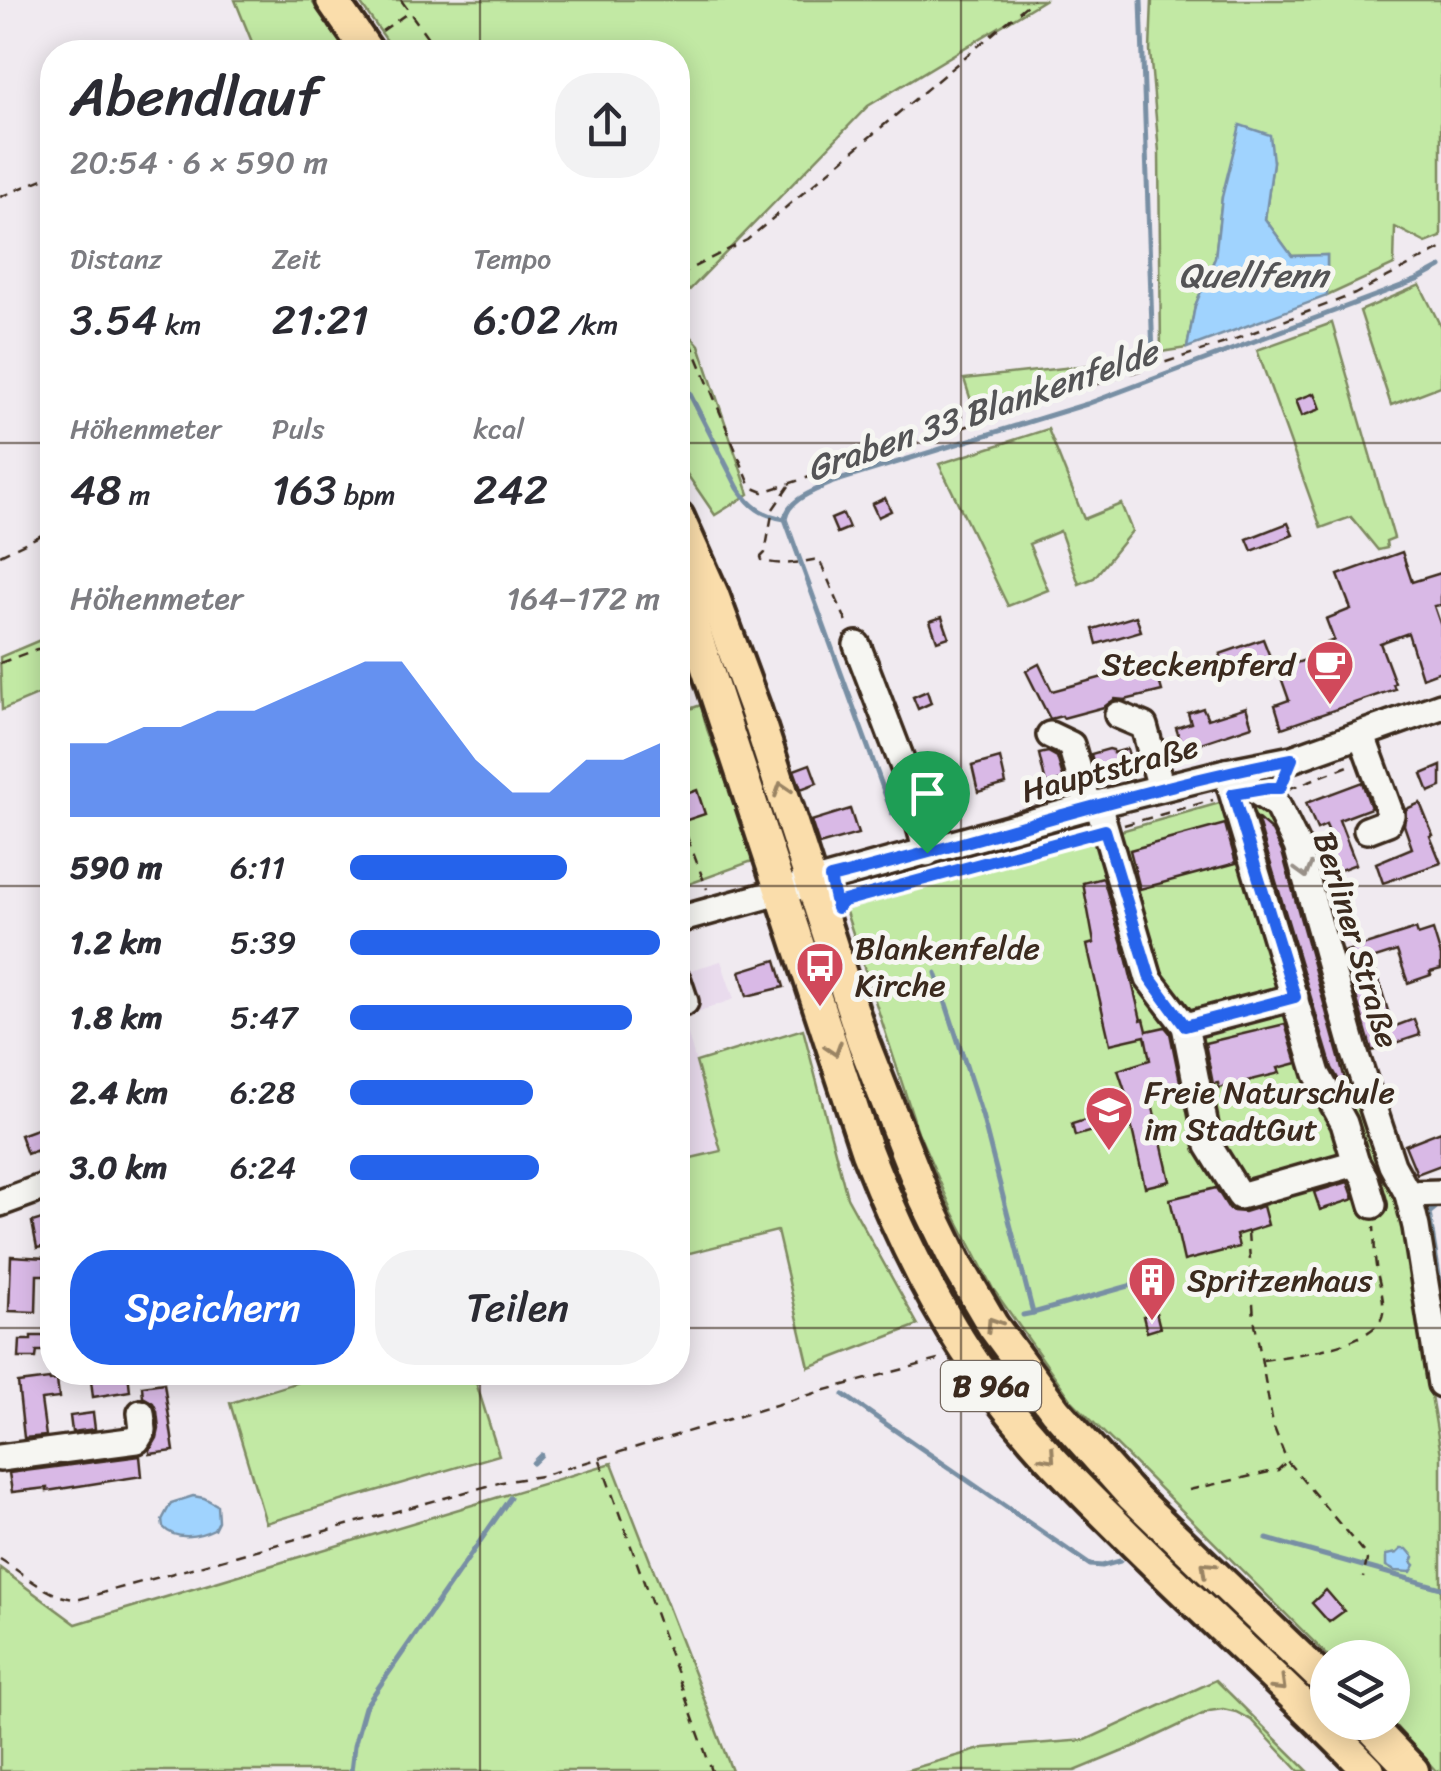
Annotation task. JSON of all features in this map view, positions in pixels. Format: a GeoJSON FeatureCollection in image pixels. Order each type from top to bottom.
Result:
{"type":"FeatureCollection","features":[{"type":"Feature","properties":{"kind":"main road"},"geometry":{"type":"LineString","coordinates":[[332,0],[360,40]]}},
{"type":"Feature","properties":{"kind":"main road","name":"B 96a"},"geometry":{"type":"LineString","coordinates":[[690,544],[821,880],[863,1042],[900,1138],[940,1230],[993,1326],[1055,1410],[1123,1486],[1310,1667]]}},
{"type":"Feature","properties":{"kind":"main road","name":"B 96a"},"geometry":{"type":"LineString","coordinates":[[690,616],[868,1152],[891,1214],[923,1280],[966,1351],[1011,1412],[1069,1478],[1370,1771]]}},
{"type":"Feature","properties":{"kind":"main road"},"geometry":{"type":"LineString","coordinates":[[1383,1740],[1413,1771]]}},
{"type":"Feature","properties":{"kind":"street"},"geometry":{"type":"LineString","coordinates":[[856,645],[905,770],[927,853]]}},
{"type":"Feature","properties":{"kind":"street","name":"Hauptstraße"},"geometry":{"type":"LineString","coordinates":[[690,916],[1160,788],[1230,783],[1441,706]]}},
{"type":"Feature","properties":{"kind":"street"},"geometry":{"type":"LineString","coordinates":[[1118,715],[1144,726],[1160,788]]}},
{"type":"Feature","properties":{"kind":"street"},"geometry":{"type":"LineString","coordinates":[[1050,735],[1070,745],[1105,830],[1150,978],[1185,1026],[1209,1146],[1240,1196],[1356,1162]]}},
{"type":"Feature","properties":{"kind":"street"},"geometry":{"type":"LineString","coordinates":[[1362,736],[1391,815],[1388,822],[1367,830]]}},
{"type":"Feature","properties":{"kind":"street"},"geometry":{"type":"LineString","coordinates":[[1282,794],[1292,759]]}},
{"type":"Feature","properties":{"kind":"street"},"geometry":{"type":"LineString","coordinates":[[1230,783],[1317,1074],[1365,1178],[1373,1205]]}},
{"type":"Feature","properties":{"kind":"street","name":"Berliner Straße"},"geometry":{"type":"LineString","coordinates":[[1230,783],[1282,794],[1354,1050],[1392,1165],[1408,1194],[1441,1384]]}},
{"type":"Feature","properties":{"kind":"street"},"geometry":{"type":"LineString","coordinates":[[1185,1026],[1295,997]]}},
{"type":"Feature","properties":{"kind":"street"},"geometry":{"type":"LineString","coordinates":[[1340,1124],[1375,1113]]}},
{"type":"Feature","properties":{"kind":"street"},"geometry":{"type":"LineString","coordinates":[[0,1203],[40,1188]]}},
{"type":"Feature","properties":{"kind":"street"},"geometry":{"type":"LineString","coordinates":[[1408,1194],[1441,1192]]}},
{"type":"Feature","properties":{"kind":"street"},"geometry":{"type":"LineString","coordinates":[[0,1458],[137,1440],[143,1430],[141,1413]]}},
{"type":"Feature","properties":{"kind":"path"},"geometry":{"type":"LineString","coordinates":[[401,0],[429,40]]}},
{"type":"Feature","properties":{"kind":"path"},"geometry":{"type":"LineString","coordinates":[[690,269],[747,240],[1033,0]]}},
{"type":"Feature","properties":{"kind":"path"},"geometry":{"type":"LineString","coordinates":[[0,197],[40,180]]}},
{"type":"Feature","properties":{"kind":"path"},"geometry":{"type":"LineString","coordinates":[[690,340],[751,486],[763,492],[1222,344],[1354,294],[1441,249]]}},
{"type":"Feature","properties":{"kind":"path"},"geometry":{"type":"LineString","coordinates":[[792,482],[773,509],[766,553],[760,557],[769,563],[819,559],[856,645]]}},
{"type":"Feature","properties":{"kind":"path"},"geometry":{"type":"LineString","coordinates":[[0,555],[40,536]]}},
{"type":"Feature","properties":{"kind":"path"},"geometry":{"type":"LineString","coordinates":[[0,664],[40,649]]}},
{"type":"Feature","properties":{"kind":"path"},"geometry":{"type":"LineString","coordinates":[[821,880],[837,908],[844,901],[1105,830],[1230,783]]}},
{"type":"Feature","properties":{"kind":"path"},"geometry":{"type":"LineString","coordinates":[[690,845],[702,879]]}},
{"type":"Feature","properties":{"kind":"path"},"geometry":{"type":"LineString","coordinates":[[1262,1360],[1325,1349],[1378,1326],[1383,1316],[1373,1205]]}},
{"type":"Feature","properties":{"kind":"path"},"geometry":{"type":"LineString","coordinates":[[1248,1232],[1254,1318],[1273,1424],[1287,1461],[1364,1554],[1363,1578]]}},
{"type":"Feature","properties":{"kind":"path"},"geometry":{"type":"LineString","coordinates":[[0,1559],[50,1592],[69,1600],[80,1599],[502,1482],[541,1476],[966,1351]]}},
{"type":"Feature","properties":{"kind":"path"},"geometry":{"type":"LineString","coordinates":[[600,1458],[712,1771]]}},
{"type":"Feature","properties":{"kind":"path"},"geometry":{"type":"LineString","coordinates":[[1189,1490],[1278,1470],[1287,1461]]}},
{"type":"Feature","properties":{"kind":"shaded area"},"geometry":{"type":"Polygon","coordinates":[[[721,961],[734,999],[690,1015],[690,970],[721,961]]]}},
{"type":"Feature","properties":{"kind":"shaded area"},"geometry":{"type":"Polygon","coordinates":[[[690,1042],[721,1151],[690,1158],[690,1042]]]}},
{"type":"Feature","properties":{"kind":"green space"},"geometry":{"type":"Polygon","coordinates":[[[235,0],[311,0],[339,40],[251,40],[235,0]]]}},
{"type":"Feature","properties":{"kind":"green space"},"geometry":{"type":"Polygon","coordinates":[[[358,0],[1044,0],[868,106],[690,290],[690,40],[386,40],[358,0]]]}},
{"type":"Feature","properties":{"kind":"green space"},"geometry":{"type":"Polygon","coordinates":[[[1152,0],[1441,0],[1441,237],[1426,243],[1395,227],[1394,265],[1327,296],[1327,255],[1292,256],[1265,219],[1273,162],[1222,197],[1215,258],[1195,306],[1187,348],[1161,352],[1159,152],[1150,51],[1152,0]]]}},
{"type":"Feature","properties":{"kind":"green space"},"geometry":{"type":"Polygon","coordinates":[[[1420,285],[1441,327],[1441,386],[1391,405],[1360,311],[1420,285]]]}},
{"type":"Feature","properties":{"kind":"green space"},"geometry":{"type":"Polygon","coordinates":[[[1332,323],[1394,538],[1386,541],[1387,548],[1378,550],[1351,517],[1321,528],[1257,350],[1332,323]]]}},
{"type":"Feature","properties":{"kind":"green space"},"geometry":{"type":"Polygon","coordinates":[[[690,335],[699,345],[749,494],[715,515],[690,479],[690,335]]]}},
{"type":"Feature","properties":{"kind":"green space"},"geometry":{"type":"Polygon","coordinates":[[[1146,359],[1144,365],[975,413],[964,379],[1146,359]]]}},
{"type":"Feature","properties":{"kind":"green space"},"geometry":{"type":"Polygon","coordinates":[[[1048,429],[1084,519],[1121,504],[1132,531],[1094,578],[1079,584],[1060,531],[1029,544],[1048,590],[1008,606],[939,464],[1048,429]]]}},
{"type":"Feature","properties":{"kind":"green space"},"geometry":{"type":"Polygon","coordinates":[[[40,640],[40,694],[2,710],[0,657],[40,640]]]}},
{"type":"Feature","properties":{"kind":"green space"},"geometry":{"type":"Polygon","coordinates":[[[701,705],[755,860],[690,884],[690,709],[701,705]]]}},
{"type":"Feature","properties":{"kind":"green space"},"geometry":{"type":"Polygon","coordinates":[[[1248,795],[1286,832],[1398,1201],[1441,1454],[1441,1771],[1436,1771],[1408,1740],[1410,1640],[1312,1640],[1072,1401],[993,1289],[918,1132],[845,909],[1248,795]]]}},
{"type":"Feature","properties":{"kind":"green space"},"geometry":{"type":"Polygon","coordinates":[[[811,924],[962,1291],[1310,1676],[1310,1703],[1146,1544],[994,1377],[903,1219],[804,925],[811,924]]]}},
{"type":"Feature","properties":{"kind":"green space"},"geometry":{"type":"Polygon","coordinates":[[[803,1029],[847,1197],[918,1325],[809,1367],[777,1231],[690,1253],[690,1158],[721,1151],[696,1062],[803,1029]]]}},
{"type":"Feature","properties":{"kind":"green space"},"geometry":{"type":"Polygon","coordinates":[[[289,1385],[477,1385],[499,1455],[266,1523],[230,1403],[289,1385]]]}},
{"type":"Feature","properties":{"kind":"green space"},"geometry":{"type":"Polygon","coordinates":[[[612,1463],[732,1771],[0,1771],[0,1568],[76,1624],[612,1463]]]}},
{"type":"Feature","properties":{"kind":"green space"},"geometry":{"type":"Polygon","coordinates":[[[1216,1680],[1308,1771],[1299,1771],[1251,1720],[1223,1709],[1209,1711],[1075,1771],[904,1771],[984,1748],[1086,1740],[1216,1680]]]}},
{"type":"Feature","properties":{"kind":"water","name":"Quellfenn"},"geometry":{"type":"Polygon","coordinates":[[[1240,125],[1270,135],[1273,162],[1265,219],[1292,256],[1327,255],[1327,296],[1187,348],[1195,306],[1215,258],[1222,197],[1240,125]]]}},
{"type":"Feature","properties":{"kind":"water"},"geometry":{"type":"Polygon","coordinates":[[[193,1496],[217,1505],[214,1529],[187,1536],[163,1527],[162,1520],[171,1503],[193,1496]]]}},
{"type":"Feature","properties":{"kind":"water"},"geometry":{"type":"Polygon","coordinates":[[[1407,1549],[1414,1557],[1411,1572],[1386,1566],[1386,1555],[1407,1549]]]}},
{"type":"Feature","properties":{"kind":"building"},"geometry":{"type":"Polygon","coordinates":[[[1315,393],[1321,409],[1302,416],[1296,400],[1315,393]]]}},
{"type":"Feature","properties":{"kind":"building"},"geometry":{"type":"Polygon","coordinates":[[[885,498],[891,511],[878,517],[872,504],[885,498]]]}},
{"type":"Feature","properties":{"kind":"building"},"geometry":{"type":"Polygon","coordinates":[[[843,514],[849,528],[837,533],[831,519],[843,514]]]}},
{"type":"Feature","properties":{"kind":"building"},"geometry":{"type":"Polygon","coordinates":[[[1288,523],[1293,535],[1252,551],[1247,539],[1288,523]]]}},
{"type":"Feature","properties":{"kind":"building"},"geometry":{"type":"Polygon","coordinates":[[[1402,552],[1412,582],[1441,573],[1441,605],[1434,606],[1441,626],[1441,671],[1422,678],[1408,633],[1380,643],[1395,689],[1282,728],[1275,705],[1289,700],[1278,669],[1308,659],[1316,683],[1340,674],[1327,643],[1334,640],[1326,619],[1351,609],[1338,575],[1402,552]]]}},
{"type":"Feature","properties":{"kind":"building"},"geometry":{"type":"Polygon","coordinates":[[[1136,616],[1141,631],[1097,644],[1093,629],[1136,616]]]}},
{"type":"Feature","properties":{"kind":"building"},"geometry":{"type":"Polygon","coordinates":[[[942,617],[949,637],[937,641],[930,621],[942,617]]]}},
{"type":"Feature","properties":{"kind":"building"},"geometry":{"type":"Polygon","coordinates":[[[1263,639],[1272,662],[1229,677],[1220,654],[1263,639]]]}},
{"type":"Feature","properties":{"kind":"building"},"geometry":{"type":"Polygon","coordinates":[[[1154,663],[1162,691],[1115,699],[1104,707],[1050,719],[1026,671],[1039,664],[1052,691],[1154,663]]]}},
{"type":"Feature","properties":{"kind":"building"},"geometry":{"type":"Polygon","coordinates":[[[927,691],[931,703],[918,709],[913,697],[927,691]]]}},
{"type":"Feature","properties":{"kind":"building"},"geometry":{"type":"Polygon","coordinates":[[[1246,707],[1252,726],[1183,749],[1176,728],[1191,723],[1188,713],[1203,708],[1208,719],[1246,707]]]}},
{"type":"Feature","properties":{"kind":"building"},"geometry":{"type":"Polygon","coordinates":[[[1109,749],[1113,753],[1127,749],[1134,772],[1099,782],[1091,754],[1109,749]]]}},
{"type":"Feature","properties":{"kind":"building"},"geometry":{"type":"Polygon","coordinates":[[[1048,752],[1057,757],[1064,780],[1046,784],[1039,754],[1048,752]]]}},
{"type":"Feature","properties":{"kind":"building"},"geometry":{"type":"Polygon","coordinates":[[[1000,758],[1006,784],[978,792],[972,766],[1000,758]]]}},
{"type":"Feature","properties":{"kind":"building"},"geometry":{"type":"Polygon","coordinates":[[[810,764],[817,783],[801,789],[794,770],[810,764]]]}},
{"type":"Feature","properties":{"kind":"building"},"geometry":{"type":"Polygon","coordinates":[[[1441,766],[1441,787],[1429,792],[1422,774],[1441,766]]]}},
{"type":"Feature","properties":{"kind":"building"},"geometry":{"type":"Polygon","coordinates":[[[1362,782],[1371,808],[1339,820],[1356,864],[1327,875],[1320,855],[1336,848],[1326,825],[1317,829],[1306,803],[1362,782]]]}},
{"type":"Feature","properties":{"kind":"building"},"geometry":{"type":"Polygon","coordinates":[[[697,790],[705,814],[690,819],[690,793],[697,790]]]}},
{"type":"Feature","properties":{"kind":"building"},"geometry":{"type":"Polygon","coordinates":[[[1420,803],[1441,863],[1383,883],[1376,863],[1412,848],[1404,825],[1406,809],[1420,803]]]}},
{"type":"Feature","properties":{"kind":"building"},"geometry":{"type":"Polygon","coordinates":[[[850,809],[858,834],[819,845],[811,821],[850,809]]]}},
{"type":"Feature","properties":{"kind":"building"},"geometry":{"type":"Polygon","coordinates":[[[1257,818],[1272,831],[1282,852],[1346,1083],[1341,1084],[1332,1068],[1257,818]]]}},
{"type":"Feature","properties":{"kind":"building"},"geometry":{"type":"Polygon","coordinates":[[[1225,824],[1236,863],[1140,889],[1130,850],[1225,824]]]}},
{"type":"Feature","properties":{"kind":"building"},"geometry":{"type":"Polygon","coordinates":[[[1103,878],[1141,1020],[1144,1019],[1147,1031],[1165,1027],[1170,1033],[1182,1091],[1151,1099],[1170,1181],[1145,1187],[1130,1120],[1075,1136],[1072,1124],[1130,1106],[1118,1070],[1150,1060],[1145,1036],[1110,1044],[1087,945],[1094,943],[1083,883],[1103,878]]]}},
{"type":"Feature","properties":{"kind":"building"},"geometry":{"type":"Polygon","coordinates":[[[1416,929],[1418,935],[1433,930],[1441,969],[1408,983],[1397,951],[1372,959],[1393,1027],[1414,1019],[1420,1035],[1372,1051],[1343,952],[1416,929]]]}},
{"type":"Feature","properties":{"kind":"building"},"geometry":{"type":"Polygon","coordinates":[[[776,960],[784,987],[747,996],[740,971],[776,960]]]}},
{"type":"Feature","properties":{"kind":"building"},"geometry":{"type":"Polygon","coordinates":[[[1285,1024],[1297,1063],[1278,1068],[1280,1073],[1219,1088],[1218,1083],[1213,1084],[1205,1043],[1285,1024]]]}},
{"type":"Feature","properties":{"kind":"building"},"geometry":{"type":"Polygon","coordinates":[[[40,1128],[40,1149],[27,1154],[20,1135],[40,1128]]]}},
{"type":"Feature","properties":{"kind":"building"},"geometry":{"type":"Polygon","coordinates":[[[1441,1131],[1441,1165],[1417,1174],[1405,1145],[1441,1131]]]}},
{"type":"Feature","properties":{"kind":"building"},"geometry":{"type":"Polygon","coordinates":[[[1348,1182],[1354,1199],[1320,1210],[1314,1192],[1348,1182]]]}},
{"type":"Feature","properties":{"kind":"building"},"geometry":{"type":"Polygon","coordinates":[[[1216,1188],[1233,1211],[1263,1206],[1268,1225],[1236,1235],[1239,1247],[1184,1261],[1170,1199],[1216,1188]]]}},
{"type":"Feature","properties":{"kind":"building"},"geometry":{"type":"Polygon","coordinates":[[[40,1220],[40,1247],[37,1248],[32,1222],[40,1220]]]}},
{"type":"Feature","properties":{"kind":"building"},"geometry":{"type":"Polygon","coordinates":[[[11,1256],[40,1258],[36,1312],[9,1311],[11,1256]]]}},
{"type":"Feature","properties":{"kind":"building","name":"Spritzenhaus"},"geometry":{"type":"Polygon","coordinates":[[[1156,1312],[1160,1328],[1147,1332],[1143,1316],[1156,1312]]]}},
{"type":"Feature","properties":{"kind":"building"},"geometry":{"type":"Polygon","coordinates":[[[31,1336],[40,1336],[36,1358],[19,1358],[20,1340],[31,1340],[31,1336]]]}},
{"type":"Feature","properties":{"kind":"building"},"geometry":{"type":"Polygon","coordinates":[[[40,1380],[40,1385],[58,1385],[59,1398],[41,1400],[46,1436],[24,1438],[18,1383],[40,1380]]]}},
{"type":"Feature","properties":{"kind":"building"},"geometry":{"type":"Polygon","coordinates":[[[92,1385],[129,1385],[130,1391],[93,1397],[92,1385]]]}},
{"type":"Feature","properties":{"kind":"building"},"geometry":{"type":"Polygon","coordinates":[[[164,1385],[174,1451],[150,1454],[159,1429],[157,1411],[143,1397],[142,1386],[164,1385]]]}},
{"type":"Feature","properties":{"kind":"building"},"geometry":{"type":"Polygon","coordinates":[[[93,1413],[95,1429],[72,1432],[70,1416],[93,1413]]]}},
{"type":"Feature","properties":{"kind":"building"},"geometry":{"type":"Polygon","coordinates":[[[140,1456],[142,1476],[47,1491],[12,1492],[9,1473],[140,1456]]]}},
{"type":"Feature","properties":{"kind":"building"},"geometry":{"type":"Polygon","coordinates":[[[1326,1590],[1344,1611],[1329,1622],[1312,1603],[1326,1590]]]}},
{"type":"Feature","properties":{"kind":"waterway"},"geometry":{"type":"LineString","coordinates":[[1141,0],[1153,357]]}},
{"type":"Feature","properties":{"kind":"waterway","name":"Graben 33 Blankenfelde"},"geometry":{"type":"LineString","coordinates":[[892,813],[785,519],[792,506],[833,482],[1087,404],[1417,280],[1441,267]]}},
{"type":"Feature","properties":{"kind":"waterway"},"geometry":{"type":"LineString","coordinates":[[690,394],[743,495],[763,512],[785,519]]}},
{"type":"Feature","properties":{"kind":"waterway","name":"Graben 33 Blankenfelde"},"geometry":{"type":"LineString","coordinates":[[936,973],[982,1115],[1033,1313],[1023,1315]]}},
{"type":"Feature","properties":{"kind":"waterway"},"geometry":{"type":"LineString","coordinates":[[1441,1203],[1429,1213],[1441,1288]]}},
{"type":"Feature","properties":{"kind":"waterway"},"geometry":{"type":"LineString","coordinates":[[1033,1313],[1129,1286]]}},
{"type":"Feature","properties":{"kind":"waterway"},"geometry":{"type":"LineString","coordinates":[[844,1395],[1090,1565],[1120,1561]]}},
{"type":"Feature","properties":{"kind":"waterway"},"geometry":{"type":"LineString","coordinates":[[533,1463],[541,1455]]}},
{"type":"Feature","properties":{"kind":"waterway"},"geometry":{"type":"LineString","coordinates":[[351,1771],[365,1707],[510,1498]]}},
{"type":"Feature","properties":{"kind":"waterway"},"geometry":{"type":"LineString","coordinates":[[1267,1539],[1441,1588]]}},
{"type":"Feature","properties":{"kind":"place","name":"Steckenpferd"},"geometry":{"type":"Point","coordinates":[1330,706]}},
{"type":"Feature","properties":{"kind":"place","name":"Blankenfelde Kirche"},"geometry":{"type":"Point","coordinates":[820,1008]}},
{"type":"Feature","properties":{"kind":"place","name":"Freie Naturschule im StadtGut"},"geometry":{"type":"Point","coordinates":[1109,1152]}},
{"type":"Feature","properties":{"kind":"place","name":"Spritzenhaus"},"geometry":{"type":"Point","coordinates":[1152,1322]}},
{"type":"Feature","properties":{"kind":"route"},"geometry":{"type":"LineString","coordinates":[[1292,759],[1280,788],[1233,794],[1295,997],[1185,1026],[1150,978],[1105,830],[844,901],[837,908],[830,878],[927,853],[1160,788],[1292,759]]}}]}
